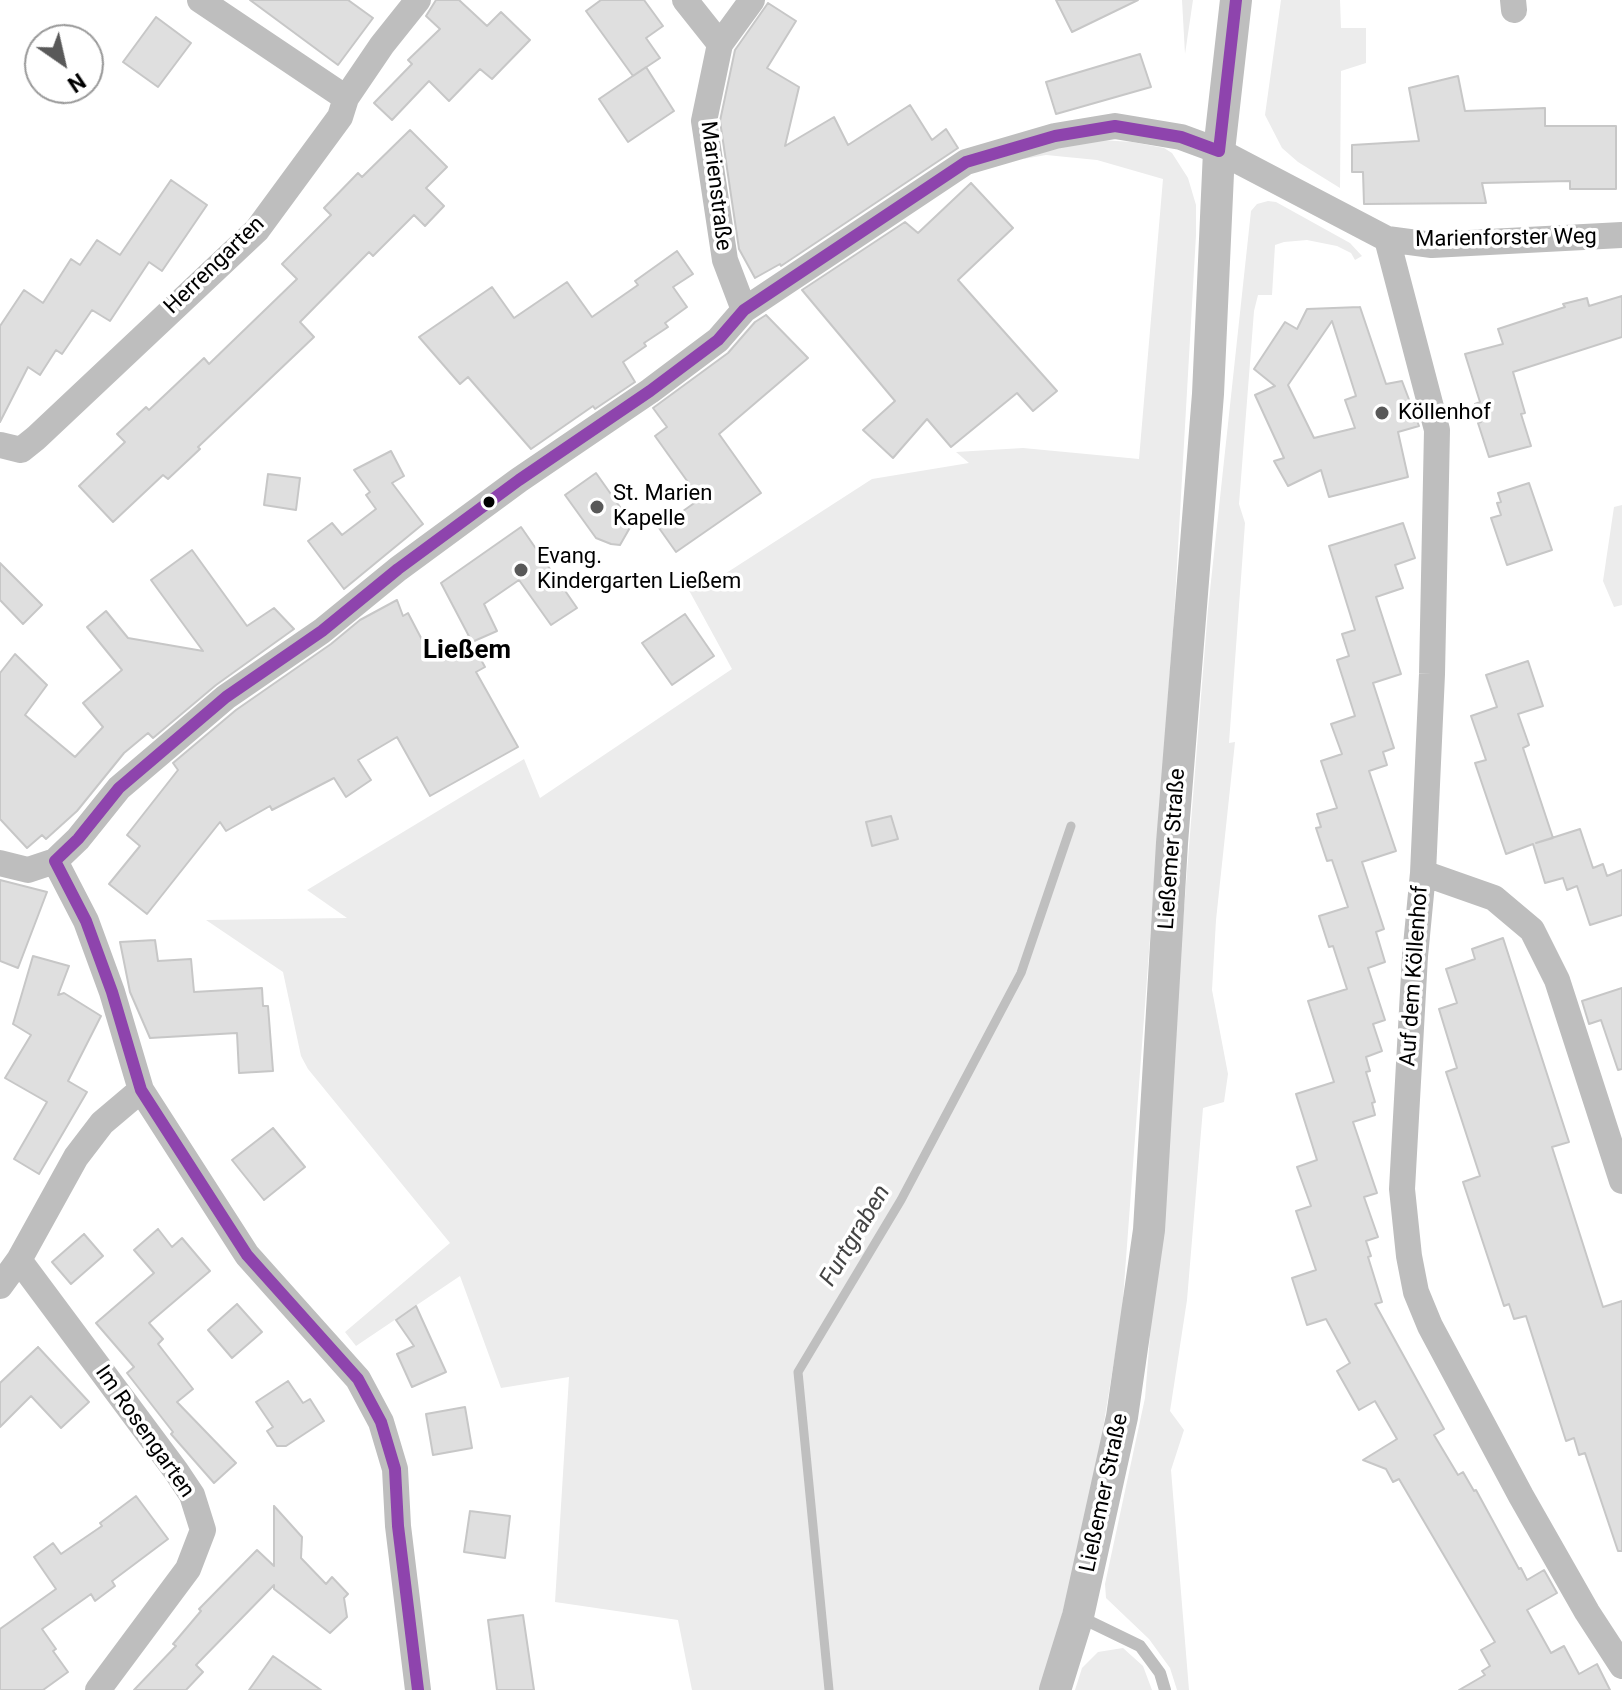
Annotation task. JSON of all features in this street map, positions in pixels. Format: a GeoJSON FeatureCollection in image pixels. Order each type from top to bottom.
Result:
{"type":"FeatureCollection","features":[{"type":"Feature","properties":{"kind":"street"},"geometry":{"type":"LineString","coordinates":[[200,0],[346,98]]}},
{"type":"Feature","properties":{"kind":"street","name":"Herrengarten"},"geometry":{"type":"LineString","coordinates":[[0,445],[21,450],[36,438],[257,230],[340,117],[346,98],[382,45],[418,0]]}},
{"type":"Feature","properties":{"kind":"street"},"geometry":{"type":"LineString","coordinates":[[685,0],[720,44]]}},
{"type":"Feature","properties":{"kind":"street","name":"Marienstraße"},"geometry":{"type":"LineString","coordinates":[[744,310],[725,260],[704,121],[720,44],[752,0]]}},
{"type":"Feature","properties":{"kind":"street","name":"Ließemer Straße"},"geometry":{"type":"LineString","coordinates":[[1055,1690],[1078,1616],[1122,1417],[1149,1230],[1172,843],[1208,394],[1219,151],[1236,0]]}},
{"type":"Feature","properties":{"kind":"street","name":"Marienforster Weg"},"geometry":{"type":"LineString","coordinates":[[744,310],[966,162],[1055,136],[1115,126],[1181,137],[1219,151],[1387,239],[1432,245],[1622,235]]}},
{"type":"Feature","properties":{"kind":"street","name":"Auf dem Köllenhof"},"geometry":{"type":"LineString","coordinates":[[1387,239],[1437,430],[1432,674],[1423,873],[1415,956],[1402,1189],[1416,1292],[1430,1326],[1499,1456],[1587,1612],[1622,1666]]}},
{"type":"Feature","properties":{"kind":"street"},"geometry":{"type":"LineString","coordinates":[[0,863],[28,870],[55,861],[78,839],[119,788],[226,697],[322,631],[398,569],[519,480],[650,391],[718,340],[744,310]]}},
{"type":"Feature","properties":{"kind":"street"},"geometry":{"type":"LineString","coordinates":[[55,861],[86,921],[141,1090],[247,1255],[358,1379],[381,1422],[395,1469],[398,1526],[418,1690]]}},
{"type":"Feature","properties":{"kind":"street"},"geometry":{"type":"LineString","coordinates":[[1423,873],[1494,898],[1532,930],[1557,980],[1622,1181]]}},
{"type":"Feature","properties":{"kind":"street"},"geometry":{"type":"LineString","coordinates":[[0,1286],[19,1260],[76,1157],[102,1123],[141,1090]]}},
{"type":"Feature","properties":{"kind":"street","name":"Im Rosengarten"},"geometry":{"type":"LineString","coordinates":[[19,1260],[176,1471],[192,1495],[203,1530],[188,1569],[98,1690]]}},
{"type":"Feature","properties":{"kind":"lane"},"geometry":{"type":"LineString","coordinates":[[1078,1616],[1140,1646],[1160,1673],[1165,1690]]}},
{"type":"Feature","properties":{"kind":"shaded area"},"geometry":{"type":"Polygon","coordinates":[[[1182,0],[1193,0],[1185,54],[1182,0]]]}},
{"type":"Feature","properties":{"kind":"shaded area"},"geometry":{"type":"Polygon","coordinates":[[[1281,0],[1340,0],[1341,28],[1366,28],[1366,63],[1341,71],[1340,188],[1298,162],[1282,148],[1265,115],[1281,0]]]}},
{"type":"Feature","properties":{"kind":"shaded area"},"geometry":{"type":"Polygon","coordinates":[[[1102,140],[1132,142],[1164,148],[1172,153],[1188,178],[1196,205],[1196,235],[1174,617],[1122,1312],[1092,1496],[1053,1650],[1041,1690],[692,1690],[678,1620],[555,1602],[569,1377],[501,1388],[460,1276],[356,1346],[345,1332],[450,1243],[308,1069],[301,1056],[283,972],[206,920],[347,918],[307,890],[524,759],[540,798],[732,669],[685,583],[695,575],[717,579],[872,479],[969,463],[956,452],[1023,448],[1139,459],[1163,179],[1097,160],[1046,155],[1023,159],[1048,147],[1102,140]]]}},
{"type":"Feature","properties":{"kind":"shaded area"},"geometry":{"type":"Polygon","coordinates":[[[1276,202],[1350,243],[1362,256],[1355,260],[1351,253],[1337,246],[1307,240],[1275,245],[1272,295],[1258,295],[1254,311],[1239,504],[1245,523],[1229,743],[1235,742],[1216,920],[1212,990],[1228,1074],[1224,1102],[1203,1108],[1187,1300],[1170,1411],[1184,1430],[1171,1470],[1189,1690],[1177,1690],[1170,1668],[1149,1639],[1106,1598],[1105,1584],[1145,1398],[1208,609],[1251,211],[1257,204],[1276,202]]]}},
{"type":"Feature","properties":{"kind":"shaded area"},"geometry":{"type":"Polygon","coordinates":[[[1622,505],[1622,605],[1614,607],[1603,581],[1614,507],[1622,505]]]}},
{"type":"Feature","properties":{"kind":"shaded area"},"geometry":{"type":"Polygon","coordinates":[[[1123,1648],[1143,1666],[1152,1690],[1075,1690],[1082,1668],[1098,1652],[1123,1648]]]}},
{"type":"Feature","properties":{"kind":"building"},"geometry":{"type":"Polygon","coordinates":[[[250,0],[348,0],[373,18],[338,65],[250,0]]]}},
{"type":"Feature","properties":{"kind":"building"},"geometry":{"type":"Polygon","coordinates":[[[436,0],[459,0],[487,26],[501,12],[530,40],[492,79],[480,69],[449,101],[429,81],[392,120],[374,103],[412,64],[408,60],[440,29],[426,16],[436,0]]]}},
{"type":"Feature","properties":{"kind":"building"},"geometry":{"type":"Polygon","coordinates":[[[601,0],[644,0],[663,26],[646,38],[660,58],[633,76],[586,11],[601,0]]]}},
{"type":"Feature","properties":{"kind":"building"},"geometry":{"type":"Polygon","coordinates":[[[1056,0],[1138,0],[1072,32],[1056,0]]]}},
{"type":"Feature","properties":{"kind":"building"},"geometry":{"type":"Polygon","coordinates":[[[768,3],[796,21],[767,68],[799,87],[785,146],[834,117],[848,145],[910,105],[932,140],[946,129],[958,148],[781,266],[755,278],[739,249],[720,121],[735,50],[768,3]]]}},
{"type":"Feature","properties":{"kind":"building"},"geometry":{"type":"Polygon","coordinates":[[[156,17],[191,43],[158,87],[123,62],[156,17]]]}},
{"type":"Feature","properties":{"kind":"building"},"geometry":{"type":"Polygon","coordinates":[[[1140,54],[1151,87],[1056,114],[1046,82],[1140,54]]]}},
{"type":"Feature","properties":{"kind":"building"},"geometry":{"type":"Polygon","coordinates":[[[646,67],[674,111],[628,142],[599,99],[646,67]]]}},
{"type":"Feature","properties":{"kind":"building"},"geometry":{"type":"Polygon","coordinates":[[[1458,76],[1465,111],[1545,108],[1545,126],[1616,126],[1616,189],[1570,189],[1570,181],[1482,183],[1486,203],[1364,204],[1363,172],[1352,172],[1352,145],[1419,141],[1409,88],[1458,76]]]}},
{"type":"Feature","properties":{"kind":"building"},"geometry":{"type":"Polygon","coordinates":[[[410,130],[447,167],[426,188],[444,206],[425,226],[414,215],[373,256],[369,252],[300,322],[314,337],[168,479],[163,475],[113,522],[79,486],[125,442],[117,434],[146,407],[149,410],[204,358],[209,364],[297,279],[282,264],[331,215],[324,208],[358,173],[362,177],[410,130]]]}},
{"type":"Feature","properties":{"kind":"building"},"geometry":{"type":"Polygon","coordinates":[[[171,180],[207,205],[162,271],[149,262],[110,321],[92,310],[62,354],[56,350],[40,375],[28,367],[0,422],[0,326],[24,290],[43,303],[71,259],[80,265],[97,240],[120,255],[171,180]]]}},
{"type":"Feature","properties":{"kind":"building"},"geometry":{"type":"Polygon","coordinates":[[[971,183],[1013,228],[958,280],[1057,391],[1033,411],[1017,393],[951,447],[927,419],[893,458],[863,430],[895,401],[802,290],[905,222],[918,233],[971,183]]]}},
{"type":"Feature","properties":{"kind":"building"},"geometry":{"type":"Polygon","coordinates":[[[677,251],[693,274],[673,287],[687,307],[665,323],[668,327],[644,343],[646,346],[623,362],[635,382],[595,409],[593,406],[531,449],[468,377],[460,384],[419,337],[492,287],[514,318],[567,282],[592,317],[638,285],[635,281],[677,251]]]}},
{"type":"Feature","properties":{"kind":"building"},"geometry":{"type":"Polygon","coordinates":[[[1622,296],[1622,337],[1513,372],[1531,446],[1489,457],[1478,423],[1481,422],[1475,404],[1480,402],[1465,354],[1503,344],[1498,329],[1565,307],[1563,304],[1587,298],[1589,306],[1622,296]]]}},
{"type":"Feature","properties":{"kind":"building","name":"Köllenhof"},"geometry":{"type":"Polygon","coordinates":[[[1360,307],[1386,384],[1402,381],[1419,426],[1398,432],[1408,477],[1329,497],[1321,470],[1288,486],[1274,461],[1284,458],[1255,395],[1275,386],[1254,369],[1285,322],[1297,329],[1307,309],[1360,307]],[[1332,321],[1288,385],[1314,438],[1355,428],[1345,400],[1356,396],[1332,321]]]}},
{"type":"Feature","properties":{"kind":"building"},"geometry":{"type":"Polygon","coordinates":[[[766,315],[808,358],[719,434],[761,493],[676,552],[659,528],[700,499],[655,436],[667,427],[653,408],[728,353],[755,322],[766,315]]]}},
{"type":"Feature","properties":{"kind":"building"},"geometry":{"type":"Polygon","coordinates":[[[391,451],[404,476],[392,483],[423,524],[344,589],[308,541],[332,523],[342,535],[376,509],[366,495],[370,492],[354,470],[391,451]]]}},
{"type":"Feature","properties":{"kind":"building","name":"St. Marien Kapelle"},"geometry":{"type":"Polygon","coordinates":[[[596,473],[632,524],[620,545],[596,538],[565,495],[596,473]]]}},
{"type":"Feature","properties":{"kind":"building"},"geometry":{"type":"Polygon","coordinates":[[[268,474],[300,478],[296,510],[264,505],[268,474]]]}},
{"type":"Feature","properties":{"kind":"building"},"geometry":{"type":"Polygon","coordinates":[[[1529,483],[1552,550],[1507,565],[1491,518],[1501,515],[1498,493],[1529,483]]]}},
{"type":"Feature","properties":{"kind":"building"},"geometry":{"type":"Polygon","coordinates":[[[1403,523],[1415,558],[1395,565],[1403,588],[1376,597],[1401,674],[1373,683],[1394,748],[1383,752],[1387,765],[1369,771],[1396,851],[1362,862],[1384,929],[1376,932],[1385,962],[1368,968],[1385,1020],[1373,1024],[1382,1051],[1366,1057],[1375,1115],[1353,1122],[1377,1193],[1364,1197],[1378,1237],[1366,1241],[1382,1302],[1375,1304],[1444,1429],[1434,1435],[1458,1475],[1463,1472],[1476,1490],[1527,1580],[1544,1570],[1557,1593],[1527,1610],[1551,1653],[1564,1646],[1579,1674],[1597,1664],[1610,1690],[1459,1690],[1485,1675],[1482,1671],[1490,1666],[1481,1650],[1495,1642],[1399,1479],[1393,1482],[1386,1469],[1363,1460],[1397,1439],[1375,1401],[1359,1410],[1337,1371],[1350,1363],[1326,1319],[1307,1325],[1292,1278],[1316,1270],[1296,1211],[1311,1206],[1297,1167],[1317,1160],[1296,1094],[1334,1082],[1308,1001],[1347,989],[1319,916],[1348,907],[1332,860],[1327,861],[1316,828],[1321,827],[1317,814],[1337,808],[1321,761],[1342,754],[1331,724],[1355,716],[1337,660],[1349,656],[1342,634],[1355,630],[1329,546],[1403,523]]]}},
{"type":"Feature","properties":{"kind":"building"},"geometry":{"type":"Polygon","coordinates":[[[521,527],[577,608],[551,625],[519,580],[484,604],[497,631],[472,642],[441,583],[521,527]]]}},
{"type":"Feature","properties":{"kind":"building"},"geometry":{"type":"Polygon","coordinates":[[[192,550],[247,626],[274,608],[294,629],[216,685],[153,738],[148,733],[124,753],[77,811],[46,839],[42,835],[27,848],[0,819],[0,673],[15,654],[47,685],[25,715],[75,757],[103,727],[83,703],[122,670],[87,627],[106,611],[128,638],[203,651],[151,580],[192,550]]]}},
{"type":"Feature","properties":{"kind":"building"},"geometry":{"type":"Polygon","coordinates":[[[0,563],[42,605],[23,624],[0,600],[0,563]]]}},
{"type":"Feature","properties":{"kind":"building"},"geometry":{"type":"Polygon","coordinates":[[[397,600],[403,616],[408,613],[431,657],[468,636],[485,667],[476,672],[518,747],[430,796],[397,737],[358,760],[371,780],[346,797],[334,778],[272,810],[270,806],[226,831],[220,822],[147,914],[109,884],[140,846],[127,835],[178,770],[173,763],[236,710],[360,620],[397,600]]]}},
{"type":"Feature","properties":{"kind":"building"},"geometry":{"type":"Polygon","coordinates":[[[685,614],[714,656],[672,685],[642,643],[685,614]]]}},
{"type":"Feature","properties":{"kind":"building"},"geometry":{"type":"Polygon","coordinates":[[[1528,661],[1543,706],[1518,714],[1529,745],[1523,748],[1553,838],[1580,829],[1593,868],[1603,864],[1607,876],[1622,870],[1622,915],[1590,925],[1577,886],[1567,890],[1563,878],[1545,883],[1533,844],[1506,854],[1475,763],[1486,760],[1471,716],[1497,707],[1486,675],[1528,661]]]}},
{"type":"Feature","properties":{"kind":"building"},"geometry":{"type":"Polygon","coordinates":[[[891,816],[898,839],[872,846],[866,822],[891,816]]]}},
{"type":"Feature","properties":{"kind":"building"},"geometry":{"type":"Polygon","coordinates":[[[0,880],[47,892],[18,968],[0,961],[0,880]]]}},
{"type":"Feature","properties":{"kind":"building"},"geometry":{"type":"Polygon","coordinates":[[[1503,938],[1569,1142],[1552,1147],[1603,1307],[1622,1301],[1622,1551],[1618,1551],[1585,1453],[1579,1455],[1574,1438],[1566,1441],[1526,1316],[1514,1319],[1509,1304],[1504,1306],[1463,1182],[1480,1176],[1446,1072],[1457,1068],[1439,1009],[1457,1003],[1446,969],[1475,959],[1472,949],[1503,938]]]}},
{"type":"Feature","properties":{"kind":"building"},"geometry":{"type":"Polygon","coordinates":[[[155,940],[158,961],[191,959],[194,992],[262,988],[263,1006],[268,1006],[273,1071],[239,1073],[237,1033],[150,1038],[130,992],[120,942],[155,940]]]}},
{"type":"Feature","properties":{"kind":"building"},"geometry":{"type":"Polygon","coordinates":[[[33,956],[69,966],[58,995],[64,993],[101,1016],[68,1081],[87,1092],[39,1174],[14,1159],[47,1102],[5,1078],[31,1035],[13,1024],[33,956]]]}},
{"type":"Feature","properties":{"kind":"building"},"geometry":{"type":"Polygon","coordinates":[[[1622,988],[1622,1069],[1618,1070],[1601,1020],[1589,1024],[1582,1001],[1622,988]]]}},
{"type":"Feature","properties":{"kind":"building"},"geometry":{"type":"Polygon","coordinates":[[[273,1128],[305,1167],[264,1200],[232,1160],[273,1128]]]}},
{"type":"Feature","properties":{"kind":"building"},"geometry":{"type":"Polygon","coordinates":[[[158,1229],[172,1247],[182,1238],[210,1271],[149,1323],[163,1339],[158,1344],[193,1389],[177,1402],[236,1463],[214,1483],[171,1434],[173,1432],[127,1373],[134,1367],[96,1323],[154,1273],[134,1250],[158,1229]]]}},
{"type":"Feature","properties":{"kind":"building"},"geometry":{"type":"Polygon","coordinates":[[[84,1234],[103,1256],[71,1284],[52,1262],[84,1234]]]}},
{"type":"Feature","properties":{"kind":"building"},"geometry":{"type":"Polygon","coordinates":[[[237,1304],[262,1332],[232,1358],[208,1330],[237,1304]]]}},
{"type":"Feature","properties":{"kind":"building"},"geometry":{"type":"Polygon","coordinates":[[[416,1306],[446,1372],[412,1387],[397,1354],[414,1346],[396,1320],[416,1306]]]}},
{"type":"Feature","properties":{"kind":"building"},"geometry":{"type":"Polygon","coordinates":[[[38,1347],[89,1402],[61,1428],[31,1396],[0,1427],[0,1383],[38,1347]]]}},
{"type":"Feature","properties":{"kind":"building"},"geometry":{"type":"Polygon","coordinates":[[[288,1381],[303,1403],[310,1399],[324,1421],[286,1446],[277,1446],[267,1431],[273,1427],[256,1402],[288,1381]]]}},
{"type":"Feature","properties":{"kind":"building"},"geometry":{"type":"Polygon","coordinates":[[[465,1407],[472,1448],[433,1455],[426,1414],[465,1407]]]}},
{"type":"Feature","properties":{"kind":"building"},"geometry":{"type":"Polygon","coordinates":[[[136,1496],[168,1539],[112,1581],[115,1586],[95,1601],[91,1594],[42,1629],[68,1672],[43,1690],[0,1690],[0,1629],[56,1589],[34,1557],[53,1543],[61,1554],[102,1526],[100,1523],[136,1496]]]}},
{"type":"Feature","properties":{"kind":"building"},"geometry":{"type":"Polygon","coordinates":[[[274,1506],[302,1537],[301,1558],[326,1584],[332,1577],[348,1594],[344,1598],[347,1617],[330,1633],[274,1589],[274,1585],[196,1665],[203,1672],[186,1690],[134,1690],[176,1646],[173,1644],[201,1611],[199,1609],[257,1550],[274,1566],[274,1506]]]}},
{"type":"Feature","properties":{"kind":"building"},"geometry":{"type":"Polygon","coordinates":[[[470,1511],[510,1516],[505,1558],[464,1552],[470,1511]]]}},
{"type":"Feature","properties":{"kind":"building"},"geometry":{"type":"Polygon","coordinates":[[[523,1615],[534,1690],[497,1690],[488,1620],[523,1615]]]}},
{"type":"Feature","properties":{"kind":"building"},"geometry":{"type":"Polygon","coordinates":[[[273,1656],[321,1690],[249,1690],[273,1656]]]}},
{"type":"Feature","properties":{"kind":"waterway","name":"Furtgraben"},"geometry":{"type":"LineString","coordinates":[[829,1690],[798,1372],[901,1200],[1021,973],[1071,826]]}},
{"type":"Feature","properties":{"kind":"transit line"},"geometry":{"type":"LineString","coordinates":[[1219,151],[1236,0]]}},
{"type":"Feature","properties":{"kind":"transit line"},"geometry":{"type":"LineString","coordinates":[[55,861],[78,839],[119,788],[226,697],[322,631],[398,569],[519,480],[650,391],[718,340],[744,310],[966,162],[1055,136],[1115,126],[1181,137],[1219,151]]}},
{"type":"Feature","properties":{"kind":"transit line"},"geometry":{"type":"LineString","coordinates":[[55,861],[86,921],[112,992],[141,1090],[247,1255],[358,1379],[381,1422],[395,1469],[398,1526],[418,1690]]}},
{"type":"Feature","properties":{"kind":"place","name":"Köllenhof"},"geometry":{"type":"Point","coordinates":[1382,413]}},
{"type":"Feature","properties":{"kind":"place","name":"St. Marien Kapelle"},"geometry":{"type":"Point","coordinates":[597,507]}},
{"type":"Feature","properties":{"kind":"place","name":"Evang. Kindergarten Ließem"},"geometry":{"type":"Point","coordinates":[521,570]}},
{"type":"Feature","properties":{"kind":"district","name":"Ließem"},"geometry":{"type":"Point","coordinates":[467,651]}}]}
